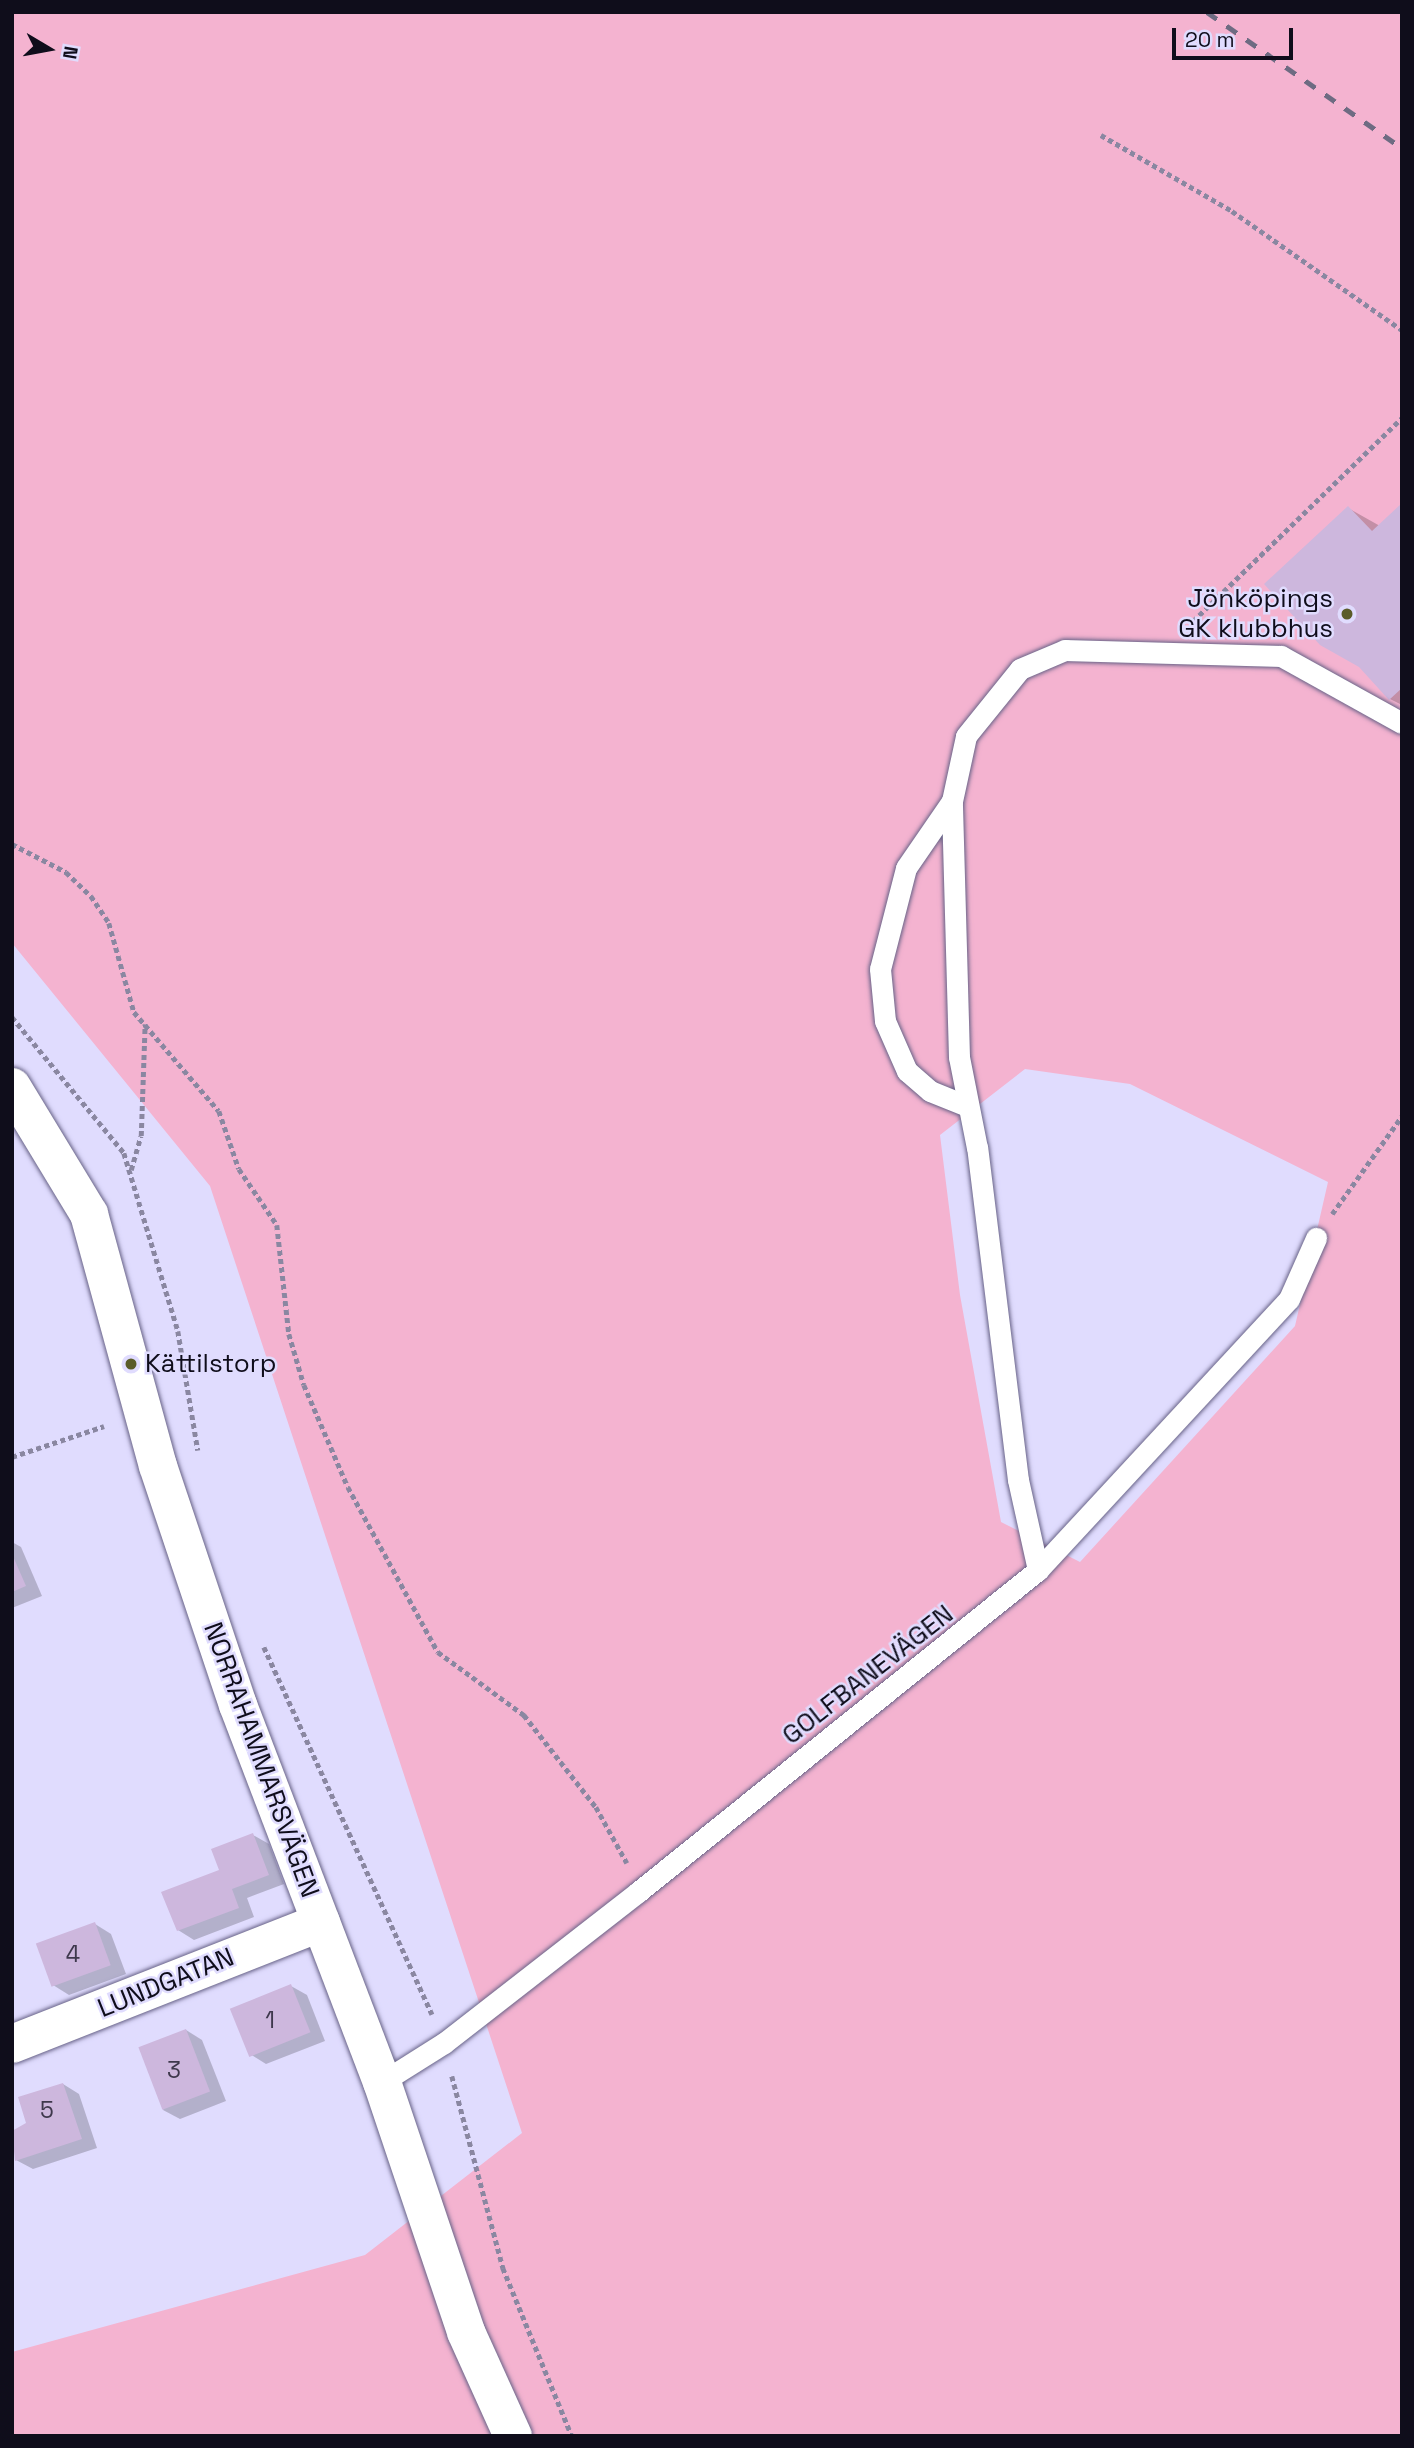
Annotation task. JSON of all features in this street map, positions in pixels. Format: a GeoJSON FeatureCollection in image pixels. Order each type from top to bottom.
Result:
{"type":"FeatureCollection","features":[{"type":"Feature","properties":{"kind":"street","name":"NORRAHAMMARSVÄGEN"},"geometry":{"type":"LineString","coordinates":[[12,1087],[89,1214],[158,1466],[321,1922],[382,2082],[466,2332],[513,2436]]}},
{"type":"Feature","properties":{"kind":"street","name":"LUNDGATAN"},"geometry":{"type":"LineString","coordinates":[[12,2044],[321,1922]]}},
{"type":"Feature","properties":{"kind":"lane"},"geometry":{"type":"LineString","coordinates":[[1038,1570],[1016,1466],[977,1148],[964,1105],[952,801],[966,736],[1020,669],[1065,650],[1281,656],[1402,723]]}},
{"type":"Feature","properties":{"kind":"lane"},"geometry":{"type":"LineString","coordinates":[[952,801],[906,868],[880,969],[885,1021],[907,1071],[930,1091],[964,1105]]}},
{"type":"Feature","properties":{"kind":"lane","name":"GOLFBANEVÄGEN"},"geometry":{"type":"LineString","coordinates":[[382,2082],[444,2043],[638,1892],[1038,1570],[1289,1299],[1316,1238]]}},
{"type":"Feature","properties":{"kind":"path"},"geometry":{"type":"LineString","coordinates":[[1101,135],[1232,211],[1402,330]]}},
{"type":"Feature","properties":{"kind":"path"},"geometry":{"type":"LineString","coordinates":[[1149,652],[1213,606],[1303,508],[1402,418]]}},
{"type":"Feature","properties":{"kind":"path"},"geometry":{"type":"LineString","coordinates":[[12,844],[66,872],[91,896],[109,923],[114,954],[145,1024],[219,1111],[239,1169],[277,1225],[289,1334],[304,1385],[348,1487],[438,1652],[524,1714],[618,1841],[638,1892]]}},
{"type":"Feature","properties":{"kind":"path"},"geometry":{"type":"LineString","coordinates":[[12,1017],[95,1113],[131,1170],[178,1331],[199,1454],[158,1466]]}},
{"type":"Feature","properties":{"kind":"path"},"geometry":{"type":"LineString","coordinates":[[131,1170],[141,1136],[145,1024]]}},
{"type":"Feature","properties":{"kind":"path"},"geometry":{"type":"LineString","coordinates":[[1316,1238],[1402,1116]]}},
{"type":"Feature","properties":{"kind":"path"},"geometry":{"type":"LineString","coordinates":[[12,1457],[102,1422],[108,1432]]}},
{"type":"Feature","properties":{"kind":"path"},"geometry":{"type":"LineString","coordinates":[[258,1637],[444,2043],[480,2198],[572,2436]]}},
{"type":"Feature","properties":{"kind":"shaded area"},"geometry":{"type":"Polygon","coordinates":[[[12,12],[1402,12],[1402,2436],[12,2436],[12,2352],[365,2255],[522,2133],[210,1186],[12,943],[12,12]],[[1025,1069],[940,1135],[960,1295],[1001,1522],[1080,1562],[1295,1326],[1328,1182],[1130,1084],[1025,1069]]]}},
{"type":"Feature","properties":{"kind":"building","name":"Jönköpings GK klubbhus"},"geometry":{"type":"Polygon","coordinates":[[[1402,503],[1402,688],[1389,700],[1359,667],[1320,645],[1264,584],[1348,506],[1372,531],[1402,503]]]}},
{"type":"Feature","properties":{"kind":"building"},"geometry":{"type":"Polygon","coordinates":[[[12,1554],[26,1586],[12,1592],[12,1554]]]}},
{"type":"Feature","properties":{"kind":"building"},"geometry":{"type":"Polygon","coordinates":[[[253,1833],[269,1875],[232,1889],[239,1908],[177,1931],[161,1892],[219,1870],[211,1849],[253,1833]]]}},
{"type":"Feature","properties":{"kind":"building"},"geometry":{"type":"Polygon","coordinates":[[[95,1922],[111,1965],[52,1987],[36,1944],[95,1922]]]}},
{"type":"Feature","properties":{"kind":"building"},"geometry":{"type":"Polygon","coordinates":[[[291,1984],[310,2032],[249,2057],[230,2009],[291,1984]]]}},
{"type":"Feature","properties":{"kind":"building"},"geometry":{"type":"Polygon","coordinates":[[[186,2029],[210,2092],[162,2110],[138,2047],[186,2029]]]}},
{"type":"Feature","properties":{"kind":"building"},"geometry":{"type":"Polygon","coordinates":[[[63,2083],[82,2139],[15,2161],[12,2131],[26,2123],[18,2097],[63,2083]]]}},
{"type":"Feature","properties":{"kind":"railway"},"geometry":{"type":"LineString","coordinates":[[1207,12],[1402,148]]}},
{"type":"Feature","properties":{"kind":"place","name":"Jönköpings GK klubbhus"},"geometry":{"type":"Point","coordinates":[1347,614]}},
{"type":"Feature","properties":{"kind":"place","name":"Kättilstorp"},"geometry":{"type":"Point","coordinates":[131,1364]}}]}
